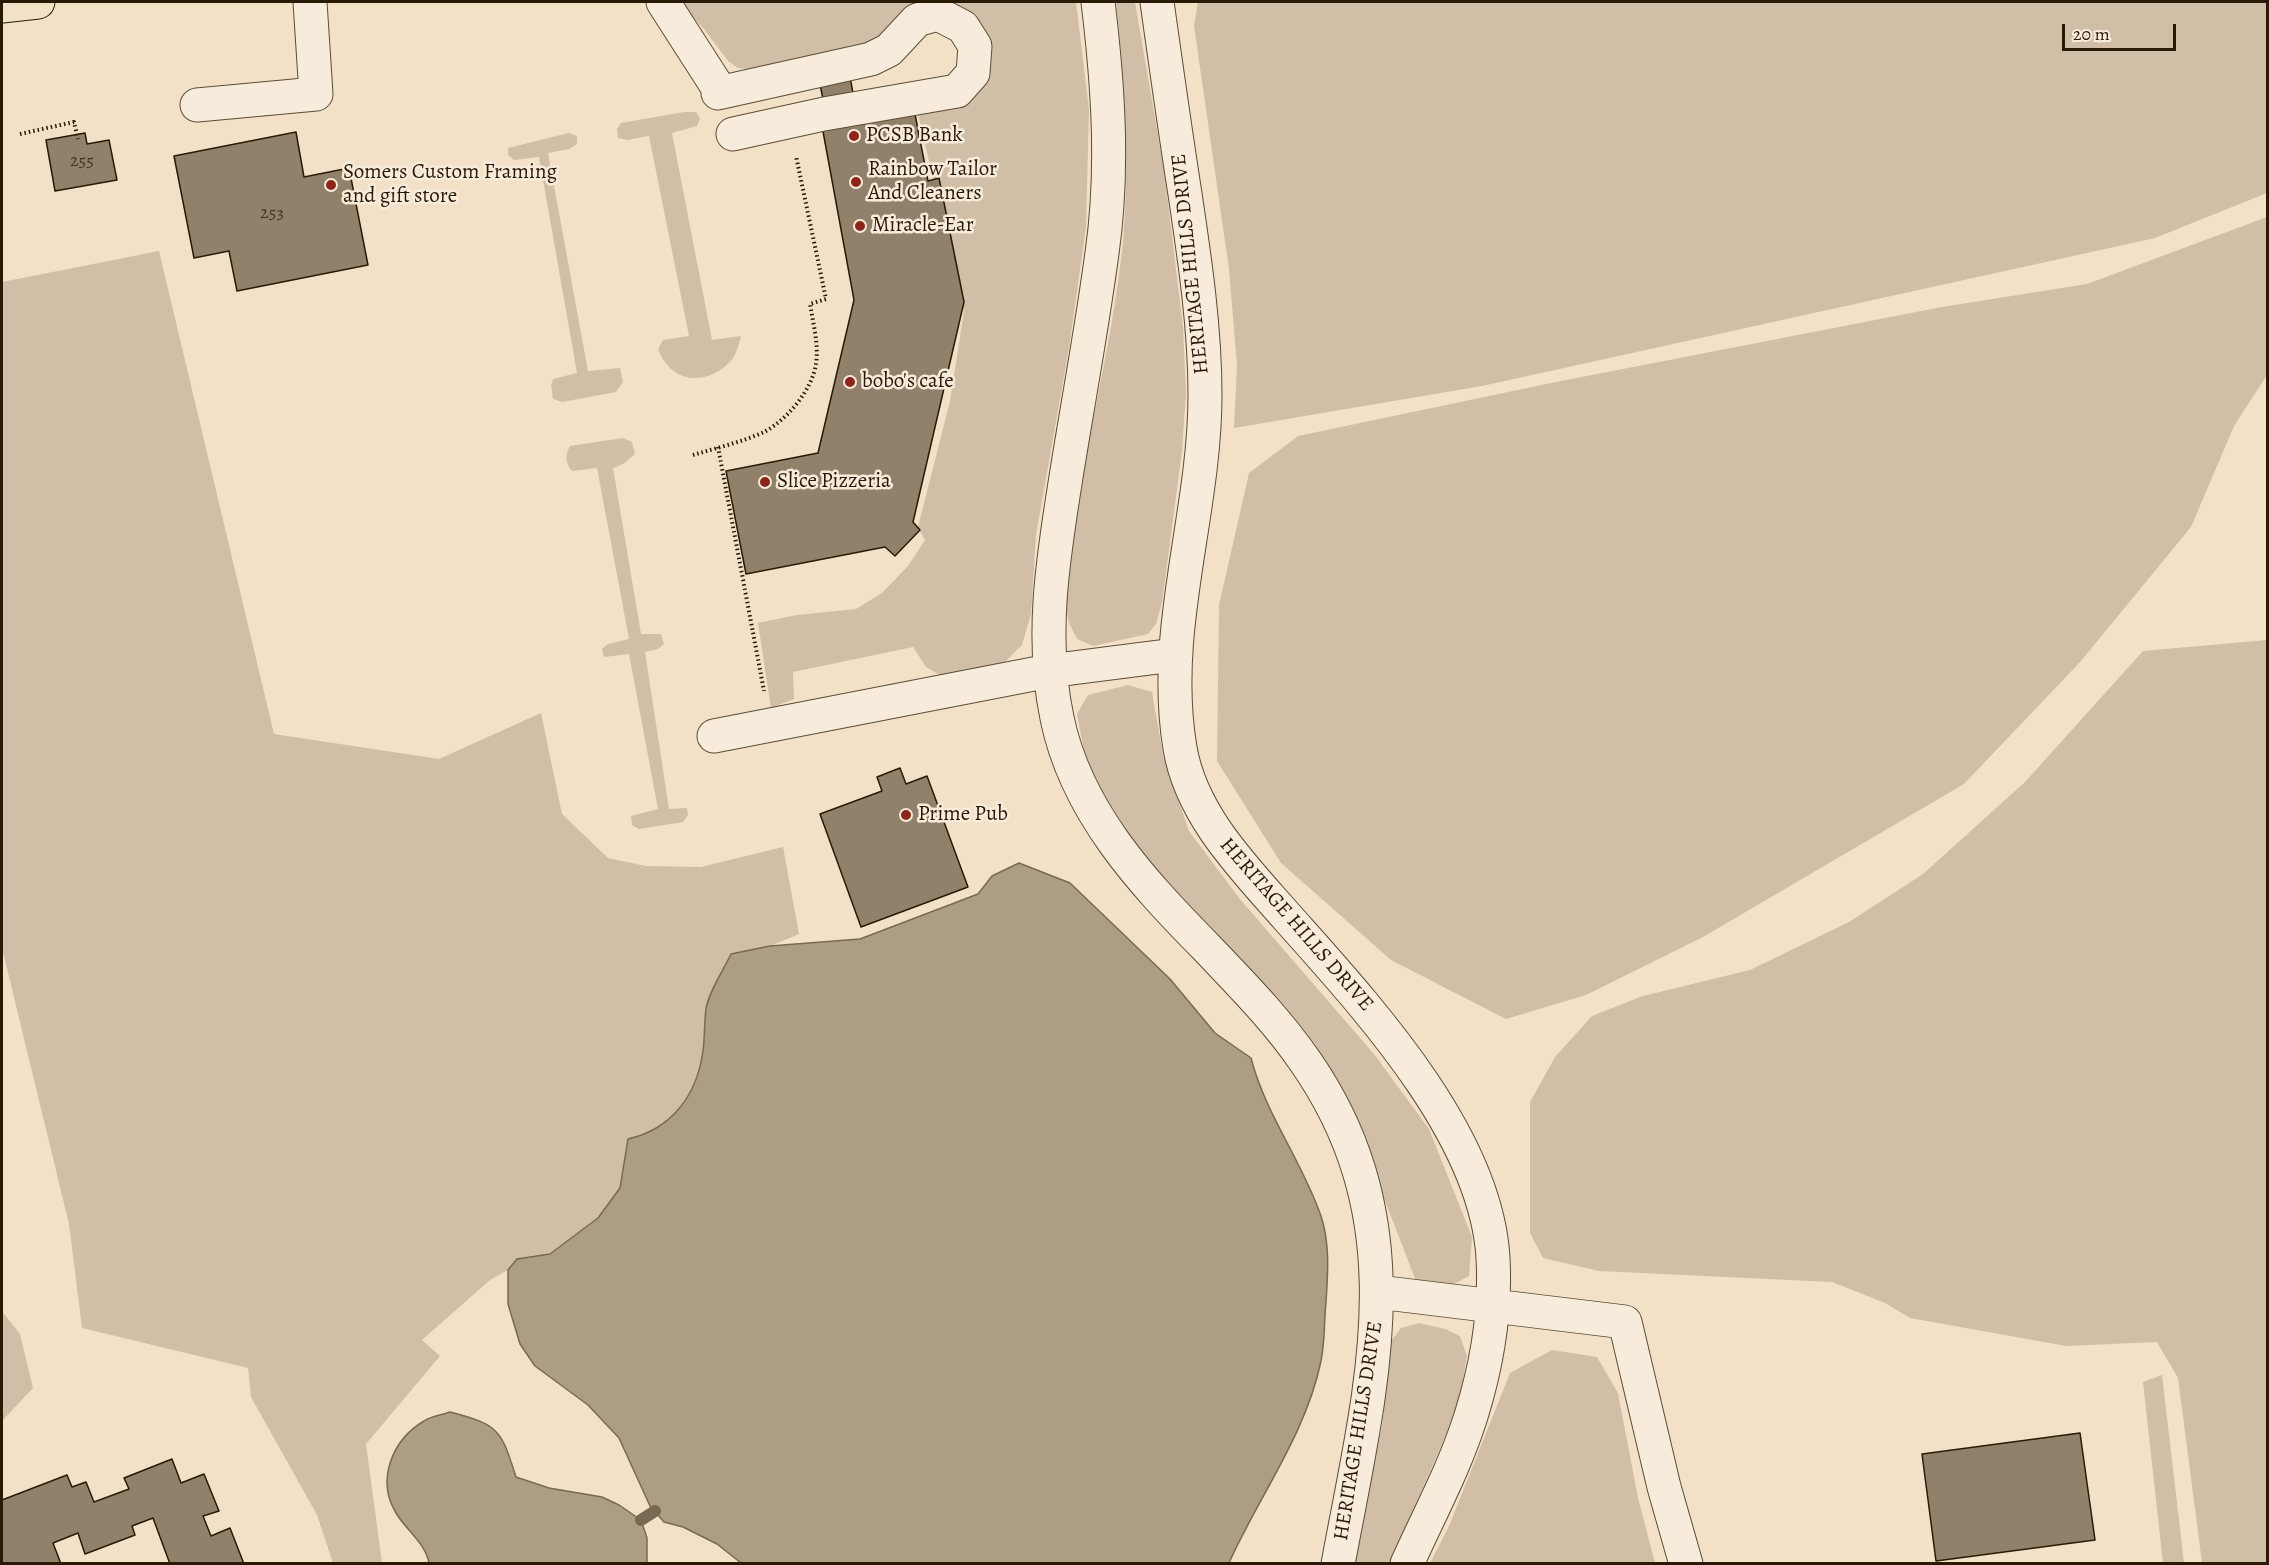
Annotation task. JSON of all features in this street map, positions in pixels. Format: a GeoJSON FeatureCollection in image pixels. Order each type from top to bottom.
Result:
{"type":"FeatureCollection","features":[{"type":"Feature","properties":{"kind":"main road"},"geometry":{"type":"LineString","coordinates":[[2,6],[38,2]]}},
{"type":"Feature","properties":{"kind":"street"},"geometry":{"type":"LineString","coordinates":[[197,105],[316,94],[310,2]]}},
{"type":"Feature","properties":{"kind":"street"},"geometry":{"type":"LineString","coordinates":[[663,2],[717,88],[871,59],[889,50],[916,20],[938,15],[963,27],[975,46],[973,73],[957,91],[835,112],[734,135]]}},
{"type":"Feature","properties":{"kind":"street","name":"HERITAGE HILLS DRIVE"},"geometry":{"type":"LineString","coordinates":[[1098,2],[1109,165],[1103,249],[1053,564],[1048,618],[1049,671],[1058,723],[1073,772],[1101,824],[1133,870],[1266,1010],[1307,1063],[1340,1120],[1361,1175],[1375,1231],[1378,1292],[1374,1356],[1338,1563]]}},
{"type":"Feature","properties":{"kind":"street","name":"HERITAGE HILLS DRIVE"},"geometry":{"type":"LineString","coordinates":[[1157,2],[1194,258],[1202,326],[1205,399],[1174,655],[1175,708],[1180,753],[1196,795],[1218,835],[1385,1030],[1426,1086],[1460,1144],[1483,1204],[1491,1244],[1493,1307],[1487,1357],[1471,1418],[1407,1563]]}},
{"type":"Feature","properties":{"kind":"street"},"geometry":{"type":"LineString","coordinates":[[714,735],[1049,671],[1174,655]]}},
{"type":"Feature","properties":{"kind":"street"},"geometry":{"type":"LineString","coordinates":[[1378,1292],[1625,1322],[1664,1486],[1686,1563]]}},
{"type":"Feature","properties":{"kind":"path"},"geometry":{"type":"LineString","coordinates":[[20,134],[74,122],[78,139]]}},
{"type":"Feature","properties":{"kind":"path"},"geometry":{"type":"LineString","coordinates":[[693,455],[765,431],[784,416],[808,389],[816,363],[810,304],[826,299],[794,146]]}},
{"type":"Feature","properties":{"kind":"path"},"geometry":{"type":"LineString","coordinates":[[718,447],[765,696]]}},
{"type":"Feature","properties":{"kind":"shaded area"},"geometry":{"type":"Polygon","coordinates":[[[678,2],[1076,2],[1089,110],[1086,227],[1069,348],[1036,535],[1031,614],[1022,645],[1003,664],[970,672],[940,675],[926,667],[913,647],[793,672],[794,699],[771,708],[758,623],[797,615],[856,609],[882,593],[908,566],[925,540],[918,527],[950,401],[964,311],[918,114],[953,104],[969,12],[871,47],[755,70],[738,68],[728,61],[704,29],[678,2]]]}},
{"type":"Feature","properties":{"kind":"shaded area"},"geometry":{"type":"Polygon","coordinates":[[[1116,2],[1135,2],[1164,170],[1183,327],[1186,393],[1182,451],[1162,603],[1156,624],[1148,634],[1093,646],[1077,639],[1069,621],[1067,601],[1078,507],[1113,318],[1123,241],[1126,181],[1125,121],[1116,2]]]}},
{"type":"Feature","properties":{"kind":"shaded area"},"geometry":{"type":"Polygon","coordinates":[[[1198,2],[2267,2],[2267,193],[2155,238],[1482,386],[1234,428],[1237,365],[1229,269],[1194,26],[1198,2]]]}},
{"type":"Feature","properties":{"kind":"shaded area"},"geometry":{"type":"Polygon","coordinates":[[[696,112],[700,119],[697,126],[672,133],[712,340],[741,336],[736,353],[730,362],[720,370],[700,378],[680,375],[671,369],[658,349],[663,340],[689,336],[649,136],[627,140],[618,138],[617,129],[621,123],[696,112]]]}},
{"type":"Feature","properties":{"kind":"shaded area"},"geometry":{"type":"Polygon","coordinates":[[[569,133],[577,136],[577,144],[569,149],[548,153],[588,371],[620,368],[623,382],[616,392],[562,402],[553,399],[551,385],[553,379],[577,373],[539,157],[514,160],[508,155],[508,148],[569,133]]]}},
{"type":"Feature","properties":{"kind":"shaded area"},"geometry":{"type":"Polygon","coordinates":[[[2267,217],[2267,375],[2234,426],[2191,527],[2081,661],[1964,784],[1703,937],[1586,995],[1506,1019],[1391,960],[1281,863],[1217,761],[1219,605],[1249,473],[1298,436],[1556,382],[1942,307],[2087,284],[2267,217]]]}},
{"type":"Feature","properties":{"kind":"shaded area"},"geometry":{"type":"Polygon","coordinates":[[[159,251],[274,734],[439,759],[541,713],[562,814],[608,858],[646,866],[701,867],[783,847],[799,934],[770,946],[731,954],[708,1002],[700,1067],[688,1096],[680,1108],[657,1127],[628,1139],[620,1188],[598,1218],[550,1254],[517,1259],[508,1270],[490,1280],[422,1340],[440,1356],[366,1444],[382,1563],[333,1563],[317,1515],[251,1397],[248,1368],[82,1328],[69,1224],[2,948],[2,282],[159,251]]]}},
{"type":"Feature","properties":{"kind":"shaded area"},"geometry":{"type":"Polygon","coordinates":[[[623,438],[632,442],[635,454],[623,464],[613,468],[641,634],[661,634],[664,644],[658,649],[645,652],[669,809],[687,808],[688,815],[683,822],[639,829],[632,825],[631,816],[658,809],[629,654],[604,657],[602,649],[608,644],[629,639],[597,468],[572,471],[566,459],[570,446],[623,438]]]}},
{"type":"Feature","properties":{"kind":"shaded area"},"geometry":{"type":"Polygon","coordinates":[[[2267,640],[2267,1563],[2202,1563],[2178,1378],[2157,1342],[2066,1346],[1910,1318],[1885,1303],[1832,1282],[1599,1271],[1543,1258],[1530,1233],[1530,1102],[1555,1057],[1592,1016],[1643,996],[1750,970],[1849,922],[1923,874],[2025,782],[2143,651],[2267,640]]]}},
{"type":"Feature","properties":{"kind":"shaded area"},"geometry":{"type":"Polygon","coordinates":[[[1128,685],[1152,692],[1163,755],[1189,831],[1239,898],[1374,1054],[1429,1129],[1472,1237],[1469,1276],[1450,1286],[1416,1281],[1344,1095],[1294,1028],[1223,950],[1128,833],[1087,768],[1077,714],[1088,695],[1128,685]]]}},
{"type":"Feature","properties":{"kind":"shaded area"},"geometry":{"type":"Polygon","coordinates":[[[1019,863],[1070,883],[1170,979],[1215,1033],[1251,1058],[1265,1098],[1313,1196],[1326,1237],[1328,1269],[1323,1346],[1314,1388],[1305,1414],[1229,1563],[741,1563],[717,1544],[683,1527],[664,1522],[650,1506],[619,1438],[588,1405],[535,1366],[520,1344],[508,1304],[508,1270],[517,1259],[550,1254],[598,1218],[620,1188],[628,1139],[657,1127],[680,1108],[695,1082],[700,1067],[708,1002],[731,954],[770,946],[860,939],[978,894],[992,876],[1019,863]]]}},
{"type":"Feature","properties":{"kind":"shaded area"},"geometry":{"type":"Polygon","coordinates":[[[2,1311],[20,1334],[33,1388],[2,1421],[2,1311]]]}},
{"type":"Feature","properties":{"kind":"shaded area"},"geometry":{"type":"Polygon","coordinates":[[[1419,1323],[1445,1329],[1460,1336],[1467,1356],[1459,1405],[1390,1563],[1354,1564],[1382,1426],[1392,1340],[1401,1328],[1419,1323]]]}},
{"type":"Feature","properties":{"kind":"shaded area"},"geometry":{"type":"Polygon","coordinates":[[[1552,1350],[1597,1357],[1618,1393],[1638,1498],[1655,1563],[1430,1563],[1449,1526],[1510,1373],[1552,1350]]]}},
{"type":"Feature","properties":{"kind":"shaded area"},"geometry":{"type":"Polygon","coordinates":[[[2162,1375],[2184,1563],[2163,1563],[2143,1382],[2162,1375]]]}},
{"type":"Feature","properties":{"kind":"shaded area"},"geometry":{"type":"Polygon","coordinates":[[[450,1412],[479,1421],[496,1432],[502,1439],[516,1477],[549,1488],[602,1497],[641,1520],[647,1538],[647,1563],[429,1563],[420,1543],[400,1519],[390,1500],[387,1487],[388,1474],[390,1462],[396,1450],[413,1429],[427,1419],[450,1412]]]}},
{"type":"Feature","properties":{"kind":"building"},"geometry":{"type":"Polygon","coordinates":[[[850,77],[858,120],[914,109],[928,181],[939,178],[964,302],[913,522],[920,530],[895,556],[885,547],[746,574],[726,471],[818,453],[854,300],[822,126],[828,125],[820,84],[850,77]]]}},
{"type":"Feature","properties":{"kind":"building"},"geometry":{"type":"Polygon","coordinates":[[[296,132],[304,177],[349,168],[368,265],[237,291],[229,251],[194,258],[174,156],[296,132]]]}},
{"type":"Feature","properties":{"kind":"building"},"geometry":{"type":"Polygon","coordinates":[[[85,133],[87,144],[109,140],[117,180],[55,191],[46,140],[85,133]]]}},
{"type":"Feature","properties":{"kind":"building"},"geometry":{"type":"Polygon","coordinates":[[[900,768],[906,784],[927,776],[968,887],[861,927],[820,814],[882,791],[877,777],[900,768]]]}},
{"type":"Feature","properties":{"kind":"building"},"geometry":{"type":"Polygon","coordinates":[[[2080,1433],[2095,1540],[1936,1561],[1922,1454],[2080,1433]]]}},
{"type":"Feature","properties":{"kind":"building"},"geometry":{"type":"Polygon","coordinates":[[[172,1459],[181,1483],[204,1474],[219,1511],[203,1516],[211,1536],[230,1528],[244,1564],[170,1564],[153,1518],[132,1526],[135,1535],[85,1554],[78,1533],[53,1543],[61,1564],[2,1564],[2,1500],[67,1475],[72,1487],[86,1482],[94,1502],[129,1489],[124,1478],[172,1459]]]}},
{"type":"Feature","properties":{"kind":"waterway"},"geometry":{"type":"LineString","coordinates":[[641,1520],[655,1511]]}},
{"type":"Feature","properties":{"kind":"place","name":"PCSB Bank"},"geometry":{"type":"Point","coordinates":[854,136]}},
{"type":"Feature","properties":{"kind":"place","name":"Rainbow Tailor And Cleaners"},"geometry":{"type":"Point","coordinates":[856,182]}},
{"type":"Feature","properties":{"kind":"place","name":"Somers Custom Framing and gift store"},"geometry":{"type":"Point","coordinates":[331,185]}},
{"type":"Feature","properties":{"kind":"place","name":"Miracle-Ear"},"geometry":{"type":"Point","coordinates":[860,226]}},
{"type":"Feature","properties":{"kind":"place","name":"bobo's cafe"},"geometry":{"type":"Point","coordinates":[850,382]}},
{"type":"Feature","properties":{"kind":"place","name":"Slice Pizzeria"},"geometry":{"type":"Point","coordinates":[765,482]}},
{"type":"Feature","properties":{"kind":"place","name":"Prime Pub"},"geometry":{"type":"Point","coordinates":[906,815]}}]}
